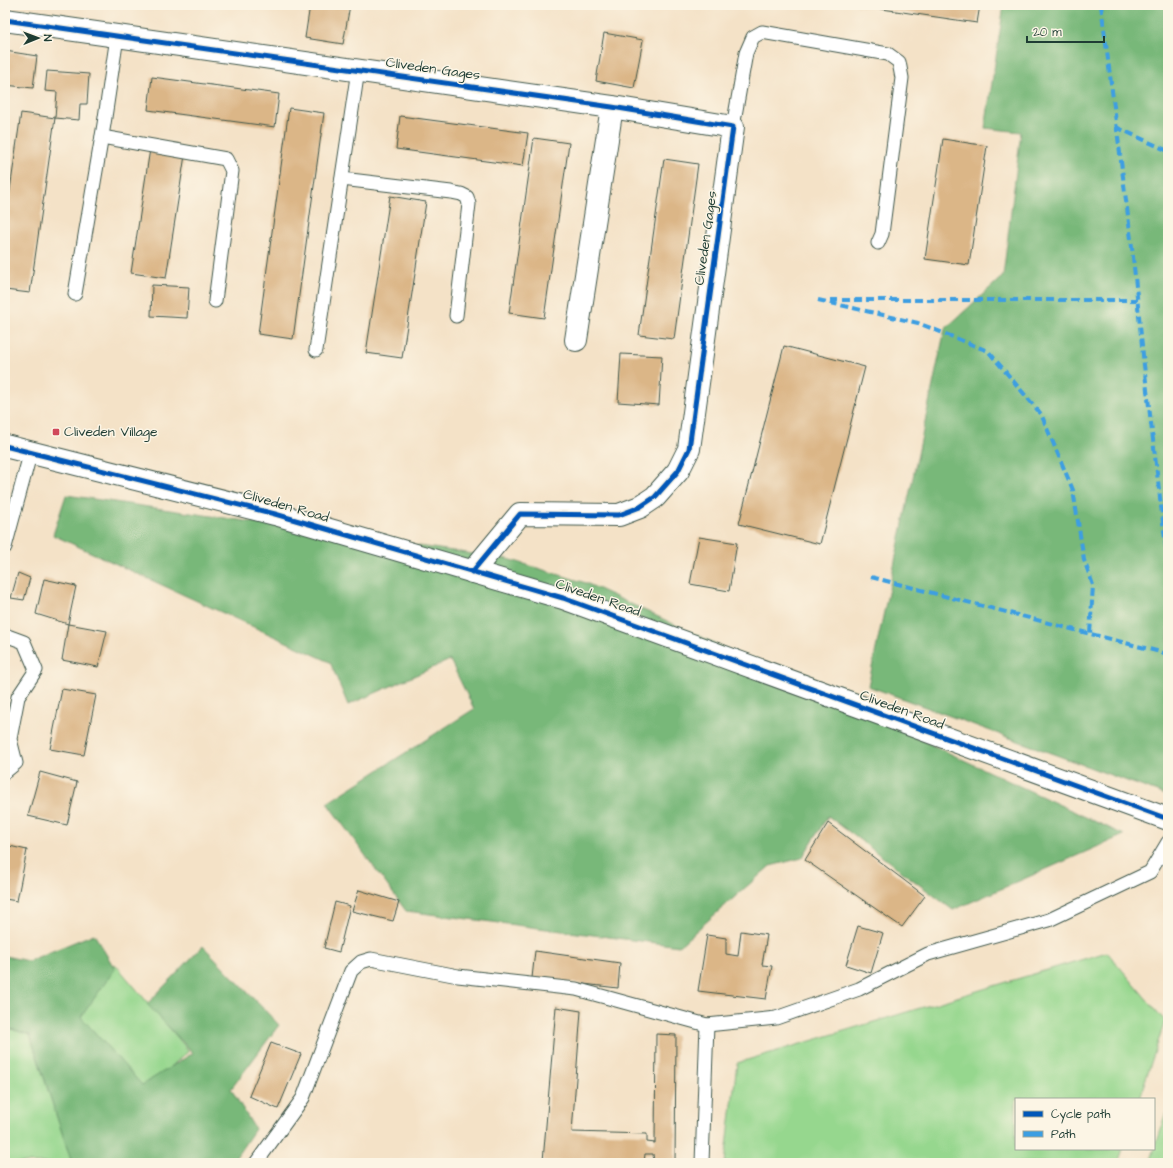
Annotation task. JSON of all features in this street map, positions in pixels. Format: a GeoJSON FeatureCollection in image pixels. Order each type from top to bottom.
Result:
{"type":"FeatureCollection","features":[{"type":"Feature","properties":{"kind":"street","name":"Cliveden Gages"},"geometry":{"type":"LineString","coordinates":[[5,20],[612,107],[733,127],[689,449],[678,471],[655,497],[640,507],[619,515],[520,514],[472,572]]}},
{"type":"Feature","properties":{"kind":"street"},"geometry":{"type":"LineString","coordinates":[[576,340],[612,107]]}},
{"type":"Feature","properties":{"kind":"street","name":"Cliveden Road"},"geometry":{"type":"LineString","coordinates":[[5,446],[32,451],[275,514],[563,598],[1168,819]]}},
{"type":"Feature","properties":{"kind":"lane"},"geometry":{"type":"LineString","coordinates":[[733,127],[746,53],[753,37],[762,32],[888,54],[899,62],[902,78],[882,234],[878,243]]}},
{"type":"Feature","properties":{"kind":"lane"},"geometry":{"type":"LineString","coordinates":[[75,294],[102,137],[116,36]]}},
{"type":"Feature","properties":{"kind":"lane"},"geometry":{"type":"LineString","coordinates":[[316,350],[342,179],[362,71]]}},
{"type":"Feature","properties":{"kind":"lane"},"geometry":{"type":"LineString","coordinates":[[102,137],[226,159],[232,171],[215,301]]}},
{"type":"Feature","properties":{"kind":"lane"},"geometry":{"type":"LineString","coordinates":[[342,179],[451,192],[462,194],[467,197],[468,204],[456,316]]}},
{"type":"Feature","properties":{"kind":"lane"},"geometry":{"type":"LineString","coordinates":[[5,547],[32,451]]}},
{"type":"Feature","properties":{"kind":"lane"},"geometry":{"type":"LineString","coordinates":[[5,635],[24,642],[36,670],[18,697],[10,739],[16,763],[5,772]]}},
{"type":"Feature","properties":{"kind":"lane"},"geometry":{"type":"LineString","coordinates":[[256,1163],[303,1098],[351,971],[361,962],[371,959],[458,976],[576,989],[706,1025],[776,1018],[859,988],[928,954],[1049,920],[1150,872],[1168,842]]}},
{"type":"Feature","properties":{"kind":"lane"},"geometry":{"type":"LineString","coordinates":[[702,1163],[706,1025]]}},
{"type":"Feature","properties":{"kind":"green space"},"geometry":{"type":"Polygon","coordinates":[[[1004,5],[1168,5],[1168,796],[868,686],[945,329],[1003,276],[1021,132],[985,128],[1004,5]]]}},
{"type":"Feature","properties":{"kind":"green space"},"geometry":{"type":"Polygon","coordinates":[[[66,495],[508,559],[586,583],[1124,835],[953,910],[828,816],[802,858],[770,866],[679,946],[406,911],[327,803],[474,709],[450,660],[348,705],[330,662],[53,535],[66,495]]]}},
{"type":"Feature","properties":{"kind":"green space"},"geometry":{"type":"Polygon","coordinates":[[[94,934],[115,969],[81,1017],[142,1085],[193,1053],[147,1004],[203,946],[279,1025],[231,1089],[255,1129],[232,1163],[72,1163],[30,1035],[5,1027],[5,956],[28,961],[94,934]]]}},
{"type":"Feature","properties":{"kind":"green space"},"geometry":{"type":"Polygon","coordinates":[[[1107,952],[1165,1021],[1139,1098],[1015,1098],[1015,1150],[1123,1150],[1118,1163],[725,1163],[737,1063],[1107,952]]]}},
{"type":"Feature","properties":{"kind":"green space"},"geometry":{"type":"Polygon","coordinates":[[[115,964],[189,1051],[141,1092],[67,1005],[115,964]]]}},
{"type":"Feature","properties":{"kind":"green space"},"geometry":{"type":"Polygon","coordinates":[[[5,1027],[30,1035],[72,1163],[5,1163],[5,1027]]]}},
{"type":"Feature","properties":{"kind":"green space"},"geometry":{"type":"Polygon","coordinates":[[[1168,1109],[1168,1163],[1150,1163],[1168,1109]]]}},
{"type":"Feature","properties":{"kind":"building"},"geometry":{"type":"Polygon","coordinates":[[[310,5],[350,5],[343,44],[305,38],[310,5]]]}},
{"type":"Feature","properties":{"kind":"building"},"geometry":{"type":"Polygon","coordinates":[[[855,5],[980,5],[977,23],[855,5]]]}},
{"type":"Feature","properties":{"kind":"building"},"geometry":{"type":"Polygon","coordinates":[[[604,33],[643,40],[634,88],[596,81],[604,33]]]}},
{"type":"Feature","properties":{"kind":"building"},"geometry":{"type":"Polygon","coordinates":[[[5,51],[37,56],[33,88],[5,85],[5,51]]]}},
{"type":"Feature","properties":{"kind":"building"},"geometry":{"type":"Polygon","coordinates":[[[47,71],[89,74],[87,104],[80,104],[79,120],[55,118],[57,92],[45,91],[47,71]]]}},
{"type":"Feature","properties":{"kind":"building"},"geometry":{"type":"Polygon","coordinates":[[[152,77],[279,94],[275,127],[148,110],[152,77]]]}},
{"type":"Feature","properties":{"kind":"building"},"geometry":{"type":"Polygon","coordinates":[[[289,108],[324,113],[293,339],[258,334],[289,108]]]}},
{"type":"Feature","properties":{"kind":"building"},"geometry":{"type":"Polygon","coordinates":[[[21,113],[55,118],[30,293],[5,290],[5,225],[21,113]]]}},
{"type":"Feature","properties":{"kind":"building"},"geometry":{"type":"Polygon","coordinates":[[[400,116],[528,133],[523,166],[396,149],[400,116]]]}},
{"type":"Feature","properties":{"kind":"building"},"geometry":{"type":"Polygon","coordinates":[[[534,138],[569,143],[544,318],[509,313],[534,138]]]}},
{"type":"Feature","properties":{"kind":"building"},"geometry":{"type":"Polygon","coordinates":[[[943,139],[987,146],[969,265],[925,259],[943,139]]]}},
{"type":"Feature","properties":{"kind":"building"},"geometry":{"type":"Polygon","coordinates":[[[150,149],[185,155],[166,278],[131,273],[150,149]]]}},
{"type":"Feature","properties":{"kind":"building"},"geometry":{"type":"Polygon","coordinates":[[[664,159],[698,164],[674,339],[639,335],[664,159]]]}},
{"type":"Feature","properties":{"kind":"building"},"geometry":{"type":"Polygon","coordinates":[[[390,196],[426,202],[402,358],[366,353],[390,196]]]}},
{"type":"Feature","properties":{"kind":"building"},"geometry":{"type":"Polygon","coordinates":[[[152,285],[189,287],[187,318],[151,316],[152,285]]]}},
{"type":"Feature","properties":{"kind":"building"},"geometry":{"type":"Polygon","coordinates":[[[784,346],[865,367],[820,544],[739,524],[784,346]]]}},
{"type":"Feature","properties":{"kind":"building"},"geometry":{"type":"Polygon","coordinates":[[[621,354],[662,356],[659,405],[618,402],[621,354]]]}},
{"type":"Feature","properties":{"kind":"building"},"geometry":{"type":"Polygon","coordinates":[[[699,537],[737,543],[729,591],[690,584],[699,537]]]}},
{"type":"Feature","properties":{"kind":"building"},"geometry":{"type":"Polygon","coordinates":[[[18,573],[30,578],[24,600],[11,598],[18,573]]]}},
{"type":"Feature","properties":{"kind":"building"},"geometry":{"type":"Polygon","coordinates":[[[44,579],[76,586],[68,624],[36,614],[44,579]]]}},
{"type":"Feature","properties":{"kind":"building"},"geometry":{"type":"Polygon","coordinates":[[[68,624],[107,631],[98,667],[62,660],[68,624]]]}},
{"type":"Feature","properties":{"kind":"building"},"geometry":{"type":"Polygon","coordinates":[[[62,689],[96,695],[84,755],[50,749],[62,689]]]}},
{"type":"Feature","properties":{"kind":"building"},"geometry":{"type":"Polygon","coordinates":[[[40,772],[77,782],[67,825],[28,816],[40,772]]]}},
{"type":"Feature","properties":{"kind":"building"},"geometry":{"type":"Polygon","coordinates":[[[828,823],[925,896],[902,927],[805,860],[828,823]]]}},
{"type":"Feature","properties":{"kind":"building"},"geometry":{"type":"Polygon","coordinates":[[[5,845],[27,850],[17,901],[5,899],[5,845]]]}},
{"type":"Feature","properties":{"kind":"building"},"geometry":{"type":"Polygon","coordinates":[[[359,890],[399,902],[393,921],[352,911],[359,890]]]}},
{"type":"Feature","properties":{"kind":"building"},"geometry":{"type":"Polygon","coordinates":[[[335,902],[350,906],[339,952],[324,948],[335,902]]]}},
{"type":"Feature","properties":{"kind":"building"},"geometry":{"type":"Polygon","coordinates":[[[858,926],[883,933],[871,973],[846,965],[858,926]]]}},
{"type":"Feature","properties":{"kind":"building"},"geometry":{"type":"Polygon","coordinates":[[[741,931],[767,935],[762,965],[772,966],[766,999],[698,991],[707,935],[726,938],[726,954],[738,956],[741,931]]]}},
{"type":"Feature","properties":{"kind":"building"},"geometry":{"type":"Polygon","coordinates":[[[535,951],[620,963],[618,988],[532,978],[535,951]]]}},
{"type":"Feature","properties":{"kind":"building"},"geometry":{"type":"Polygon","coordinates":[[[556,1007],[581,1011],[572,1132],[647,1134],[647,1142],[655,1143],[656,1034],[676,1035],[675,1163],[654,1163],[653,1154],[645,1154],[644,1163],[543,1161],[556,1007]]]}},
{"type":"Feature","properties":{"kind":"building"},"geometry":{"type":"Polygon","coordinates":[[[271,1043],[301,1054],[278,1109],[249,1096],[271,1043]]]}},
{"type":"Feature","properties":{"kind":"marked path"},"geometry":{"type":"LineString","coordinates":[[1101,5],[1132,247],[1144,365],[1168,564]]}},
{"type":"Feature","properties":{"kind":"marked path"},"geometry":{"type":"LineString","coordinates":[[1116,127],[1168,151]]}},
{"type":"Feature","properties":{"kind":"marked path"},"geometry":{"type":"LineString","coordinates":[[818,300],[918,323],[988,351],[1041,414],[1073,490],[1084,560],[1093,585],[1090,634]]}},
{"type":"Feature","properties":{"kind":"marked path"},"geometry":{"type":"LineString","coordinates":[[830,300],[1137,300]]}},
{"type":"Feature","properties":{"kind":"marked path"},"geometry":{"type":"LineString","coordinates":[[871,577],[1168,654]]}},
{"type":"Feature","properties":{"kind":"cycle path"},"geometry":{"type":"LineString","coordinates":[[5,20],[612,107],[733,127],[689,449],[678,471],[655,497],[640,507],[619,515],[520,514],[472,572]]}},
{"type":"Feature","properties":{"kind":"cycle path"},"geometry":{"type":"LineString","coordinates":[[5,446],[275,514],[563,598],[1168,819]]}},
{"type":"Feature","properties":{"kind":"place","name":"Cliveden Village"},"geometry":{"type":"Point","coordinates":[56,432]}}]}
